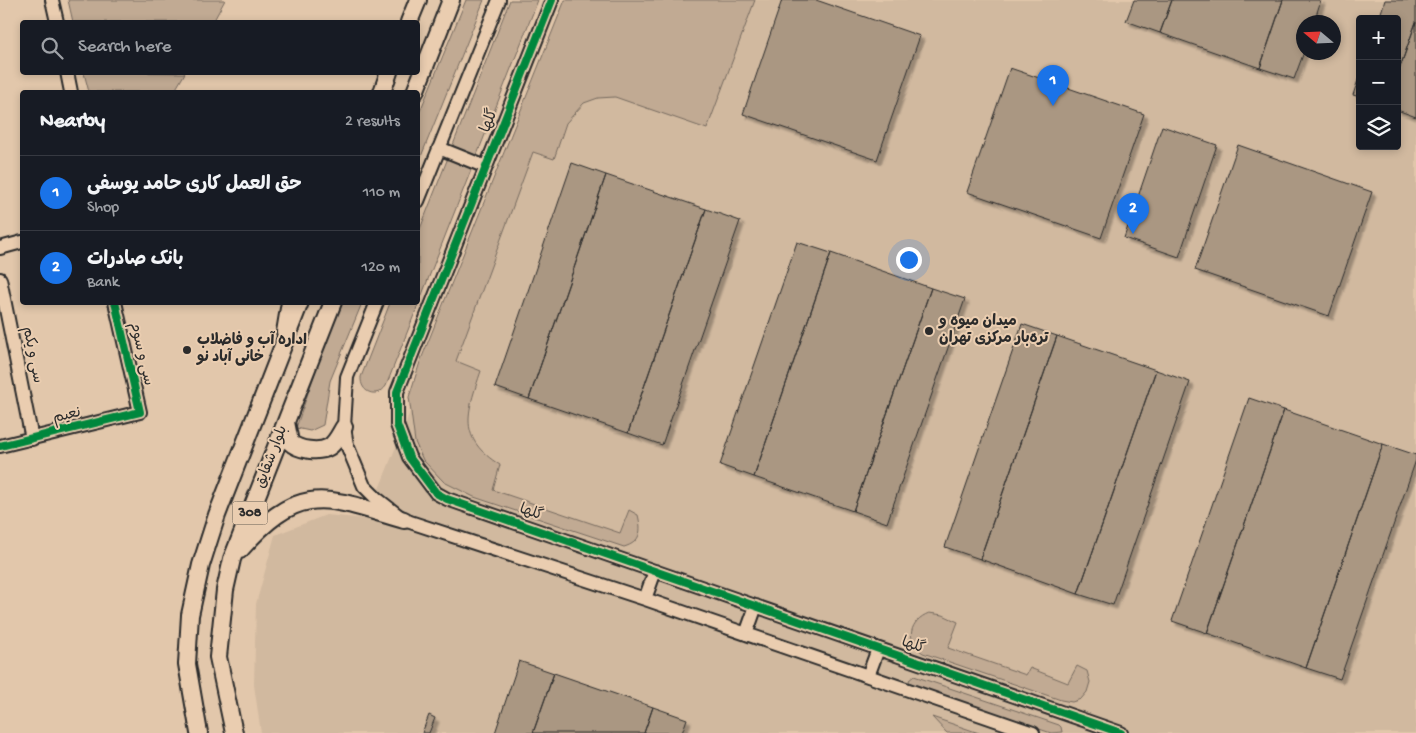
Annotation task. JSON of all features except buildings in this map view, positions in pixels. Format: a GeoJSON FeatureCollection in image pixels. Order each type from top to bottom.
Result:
{"type":"FeatureCollection","features":[{"type":"Feature","properties":{"kind":"main road"},"geometry":{"type":"LineString","coordinates":[[410,20],[418,0]]}},
{"type":"Feature","properties":{"kind":"main road"},"geometry":{"type":"LineString","coordinates":[[416,90],[451,0]]}},
{"type":"Feature","properties":{"kind":"main road"},"geometry":{"type":"LineString","coordinates":[[383,90],[389,75]]}},
{"type":"Feature","properties":{"kind":"main road","name":"بلوار شقایق"},"geometry":{"type":"LineString","coordinates":[[199,733],[187,664],[190,615],[201,565],[217,515],[299,305]]}},
{"type":"Feature","properties":{"kind":"main road","name":"بلوار شقایق"},"geometry":{"type":"LineString","coordinates":[[234,733],[218,657],[222,608],[232,559],[332,305]]}},
{"type":"Feature","properties":{"kind":"main road"},"geometry":{"type":"LineString","coordinates":[[286,422],[290,442],[300,448],[310,449],[329,447],[336,441],[344,427]]}},
{"type":"Feature","properties":{"kind":"main road"},"geometry":{"type":"LineString","coordinates":[[232,559],[276,515],[291,506],[307,500],[324,499],[340,501],[404,520]]}},
{"type":"Feature","properties":{"kind":"street"},"geometry":{"type":"LineString","coordinates":[[52,0],[57,20]]}},
{"type":"Feature","properties":{"kind":"street"},"geometry":{"type":"LineString","coordinates":[[420,197],[499,0]]}},
{"type":"Feature","properties":{"kind":"street","name":"گلها"},"geometry":{"type":"LineString","coordinates":[[552,0],[397,392],[396,425],[409,457],[436,493],[447,499],[1121,733]]}},
{"type":"Feature","properties":{"kind":"street"},"geometry":{"type":"LineString","coordinates":[[68,75],[71,90]]}},
{"type":"Feature","properties":{"kind":"street"},"geometry":{"type":"LineString","coordinates":[[439,148],[486,167]]}},
{"type":"Feature","properties":{"kind":"street"},"geometry":{"type":"LineString","coordinates":[[0,248],[20,243]]}},
{"type":"Feature","properties":{"kind":"street","name":"سی و یکم"},"geometry":{"type":"LineString","coordinates":[[0,279],[32,438]]}},
{"type":"Feature","properties":{"kind":"street","name":"سی و سوم"},"geometry":{"type":"LineString","coordinates":[[116,305],[140,412]]}},
{"type":"Feature","properties":{"kind":"street"},"geometry":{"type":"LineString","coordinates":[[279,357],[288,305]]}},
{"type":"Feature","properties":{"kind":"street"},"geometry":{"type":"LineString","coordinates":[[376,305],[347,377],[344,427],[347,445],[364,486],[404,520],[645,599],[1033,733]]}},
{"type":"Feature","properties":{"kind":"street","name":"نعیم"},"geometry":{"type":"LineString","coordinates":[[0,446],[140,412]]}},
{"type":"Feature","properties":{"kind":"street"},"geometry":{"type":"LineString","coordinates":[[645,599],[655,571]]}},
{"type":"Feature","properties":{"kind":"street"},"geometry":{"type":"LineString","coordinates":[[746,634],[756,606]]}},
{"type":"Feature","properties":{"kind":"street"},"geometry":{"type":"LineString","coordinates":[[868,676],[878,648]]}},
{"type":"Feature","properties":{"kind":"shaded area"},"geometry":{"type":"Polygon","coordinates":[[[68,0],[225,0],[214,20],[73,20],[68,0]]]}},
{"type":"Feature","properties":{"kind":"shaded area"},"geometry":{"type":"Polygon","coordinates":[[[466,0],[484,0],[420,159],[420,111],[466,0]]]}},
{"type":"Feature","properties":{"kind":"shaded area"},"geometry":{"type":"Polygon","coordinates":[[[510,0],[538,0],[420,300],[420,229],[510,0]]]}},
{"type":"Feature","properties":{"kind":"shaded area"},"geometry":{"type":"Polygon","coordinates":[[[565,0],[755,0],[707,129],[615,97],[598,98],[584,103],[566,123],[554,159],[533,152],[456,361],[481,371],[472,400],[469,424],[471,434],[477,445],[486,455],[500,465],[493,490],[620,533],[629,510],[638,515],[640,531],[634,542],[624,547],[474,497],[444,482],[423,460],[415,442],[409,397],[420,362],[565,0]]]}},
{"type":"Feature","properties":{"kind":"shaded area","name":"میدان میوه و تره‌بار مرکزی تهران"},"geometry":{"type":"Polygon","coordinates":[[[575,0],[1416,0],[1416,733],[261,733],[254,685],[256,604],[275,535],[326,515],[367,519],[575,0]]]}},
{"type":"Feature","properties":{"kind":"shaded area"},"geometry":{"type":"Polygon","coordinates":[[[85,75],[184,75],[175,90],[88,90],[85,75]]]}},
{"type":"Feature","properties":{"kind":"shaded area"},"geometry":{"type":"Polygon","coordinates":[[[338,305],[361,305],[330,381],[323,425],[310,431],[296,428],[338,305]]]}},
{"type":"Feature","properties":{"kind":"shaded area"},"geometry":{"type":"Polygon","coordinates":[[[389,305],[418,305],[386,386],[378,392],[370,392],[363,387],[361,377],[389,305]]]}},
{"type":"Feature","properties":{"kind":"shaded area"},"geometry":{"type":"Polygon","coordinates":[[[929,613],[943,615],[958,622],[948,648],[1026,675],[1030,668],[1068,683],[1077,666],[1087,671],[1090,682],[1087,692],[1081,699],[1072,702],[1061,700],[923,653],[913,643],[912,631],[917,621],[929,613]]]}},
{"type":"Feature","properties":{"kind":"shaded area"},"geometry":{"type":"Polygon","coordinates":[[[914,676],[1059,725],[1062,732],[1051,733],[911,685],[909,680],[914,676]]]}},
{"type":"Feature","properties":{"kind":"shaded area"},"geometry":{"type":"Polygon","coordinates":[[[932,717],[979,733],[947,733],[932,717]]]}},
{"type":"Feature","properties":{"kind":"cycle path"},"geometry":{"type":"LineString","coordinates":[[552,0],[397,392],[397,425],[409,457],[436,493],[447,499],[1121,733]]}},
{"type":"Feature","properties":{"kind":"cycle path"},"geometry":{"type":"LineString","coordinates":[[0,446],[140,412],[116,305]]}},
{"type":"Feature","properties":{"kind":"place","name":"حق العمل کاری حامد یوسفی"},"geometry":{"type":"Point","coordinates":[1053,106]}},
{"type":"Feature","properties":{"kind":"place","name":"بانک صادرات"},"geometry":{"type":"Point","coordinates":[1133,234]}},
{"type":"Feature","properties":{"kind":"place","name":"میدان میوه و تره‌بار مرکزی تهران"},"geometry":{"type":"Point","coordinates":[929,331]}},
{"type":"Feature","properties":{"kind":"place","name":"اداره آب و فاضلاب خانی آباد نو"},"geometry":{"type":"Point","coordinates":[187,350]}}]}
